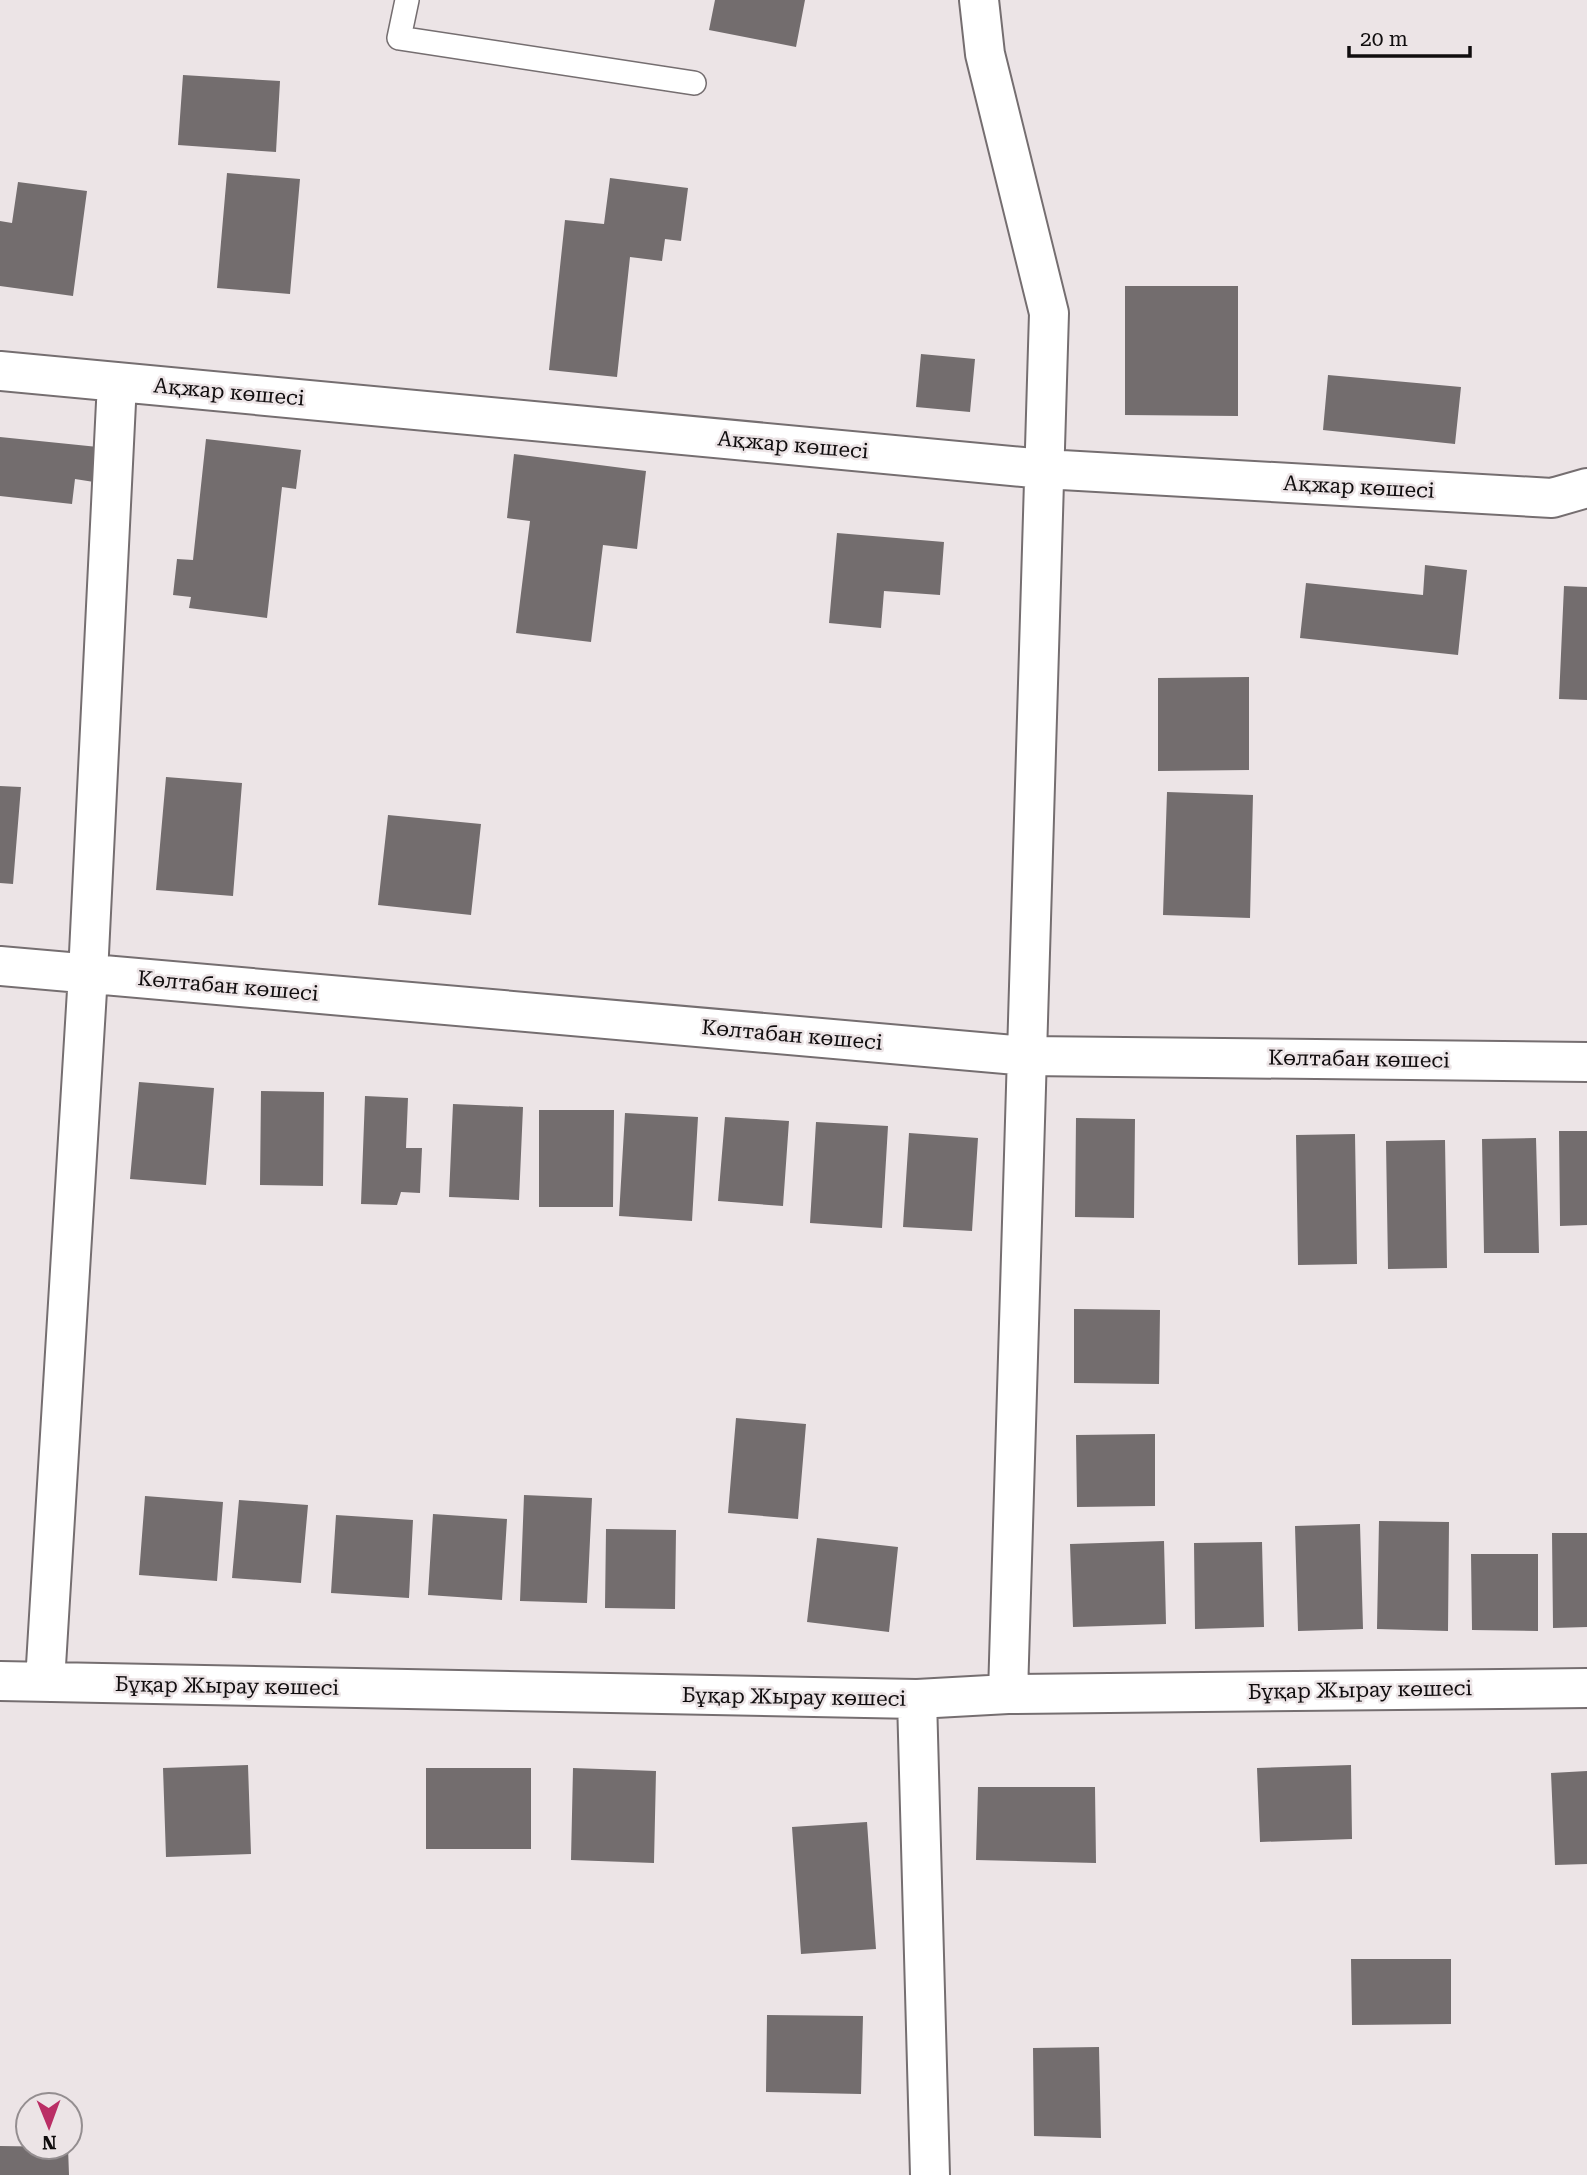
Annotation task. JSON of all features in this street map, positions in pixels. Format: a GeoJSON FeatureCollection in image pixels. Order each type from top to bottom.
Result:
{"type":"FeatureCollection","features":[{"type":"Feature","properties":{"kind":"street"},"geometry":{"type":"LineString","coordinates":[[979,0],[985,54],[1049,313],[1008,1695]]}},
{"type":"Feature","properties":{"kind":"street","name":"Ақжар көшесі"},"geometry":{"type":"LineString","coordinates":[[0,371],[1044,469],[1552,498],[1587,488]]}},
{"type":"Feature","properties":{"kind":"street"},"geometry":{"type":"LineString","coordinates":[[45,1682],[88,974],[117,382]]}},
{"type":"Feature","properties":{"kind":"street","name":"Көлтабан көшесі"},"geometry":{"type":"LineString","coordinates":[[0,966],[1027,1056],[1587,1062]]}},
{"type":"Feature","properties":{"kind":"street","name":"Бұқар Жырау көшесі"},"geometry":{"type":"LineString","coordinates":[[0,1681],[917,1699],[1008,1695],[1587,1688]]}},
{"type":"Feature","properties":{"kind":"street"},"geometry":{"type":"LineString","coordinates":[[917,1699],[930,2175]]}},
{"type":"Feature","properties":{"kind":"lane"},"geometry":{"type":"LineString","coordinates":[[407,0],[399,38],[694,83]]}},
{"type":"Feature","properties":{"kind":"building"},"geometry":{"type":"Polygon","coordinates":[[[715,0],[805,0],[796,47],[709,30],[715,0]]]}},
{"type":"Feature","properties":{"kind":"building"},"geometry":{"type":"Polygon","coordinates":[[[183,75],[280,81],[276,152],[178,145],[183,75]]]}},
{"type":"Feature","properties":{"kind":"building"},"geometry":{"type":"Polygon","coordinates":[[[227,173],[300,179],[290,294],[217,288],[227,173]]]}},
{"type":"Feature","properties":{"kind":"building"},"geometry":{"type":"Polygon","coordinates":[[[610,178],[688,188],[681,241],[665,239],[662,261],[630,257],[617,377],[549,370],[565,220],[604,224],[610,178]]]}},
{"type":"Feature","properties":{"kind":"building"},"geometry":{"type":"Polygon","coordinates":[[[18,182],[87,191],[73,296],[0,286],[0,221],[12,223],[18,182]]]}},
{"type":"Feature","properties":{"kind":"building"},"geometry":{"type":"Polygon","coordinates":[[[1125,286],[1238,286],[1238,416],[1125,415],[1125,286]]]}},
{"type":"Feature","properties":{"kind":"building"},"geometry":{"type":"Polygon","coordinates":[[[921,354],[975,359],[970,412],[916,407],[921,354]]]}},
{"type":"Feature","properties":{"kind":"building"},"geometry":{"type":"Polygon","coordinates":[[[1328,375],[1461,387],[1455,444],[1323,430],[1328,375]]]}},
{"type":"Feature","properties":{"kind":"building"},"geometry":{"type":"Polygon","coordinates":[[[0,437],[98,447],[94,482],[75,479],[72,504],[0,496],[0,437]]]}},
{"type":"Feature","properties":{"kind":"building"},"geometry":{"type":"Polygon","coordinates":[[[206,439],[301,450],[296,489],[282,487],[267,618],[189,608],[191,597],[173,595],[177,559],[193,560],[206,439]]]}},
{"type":"Feature","properties":{"kind":"building"},"geometry":{"type":"Polygon","coordinates":[[[514,454],[646,471],[637,549],[603,545],[591,642],[516,633],[530,521],[507,518],[514,454]]]}},
{"type":"Feature","properties":{"kind":"building"},"geometry":{"type":"Polygon","coordinates":[[[837,533],[944,542],[940,595],[884,591],[881,628],[829,623],[837,533]]]}},
{"type":"Feature","properties":{"kind":"building"},"geometry":{"type":"Polygon","coordinates":[[[1425,565],[1467,570],[1458,655],[1300,638],[1306,583],[1423,595],[1425,565]]]}},
{"type":"Feature","properties":{"kind":"building"},"geometry":{"type":"Polygon","coordinates":[[[1564,586],[1587,587],[1587,700],[1559,699],[1564,586]]]}},
{"type":"Feature","properties":{"kind":"building"},"geometry":{"type":"Polygon","coordinates":[[[1249,677],[1249,770],[1158,771],[1158,678],[1249,677]]]}},
{"type":"Feature","properties":{"kind":"building"},"geometry":{"type":"Polygon","coordinates":[[[166,777],[242,783],[233,896],[156,890],[166,777]]]}},
{"type":"Feature","properties":{"kind":"building"},"geometry":{"type":"Polygon","coordinates":[[[0,786],[21,787],[13,884],[0,883],[0,786]]]}},
{"type":"Feature","properties":{"kind":"building"},"geometry":{"type":"Polygon","coordinates":[[[1167,792],[1253,795],[1250,918],[1163,915],[1167,792]]]}},
{"type":"Feature","properties":{"kind":"building"},"geometry":{"type":"Polygon","coordinates":[[[388,815],[481,824],[471,915],[378,905],[388,815]]]}},
{"type":"Feature","properties":{"kind":"building"},"geometry":{"type":"Polygon","coordinates":[[[139,1082],[214,1088],[206,1185],[130,1179],[139,1082]]]}},
{"type":"Feature","properties":{"kind":"building"},"geometry":{"type":"Polygon","coordinates":[[[261,1091],[324,1092],[323,1186],[260,1185],[261,1091]]]}},
{"type":"Feature","properties":{"kind":"building"},"geometry":{"type":"Polygon","coordinates":[[[365,1096],[408,1098],[406,1148],[422,1148],[420,1193],[401,1192],[397,1205],[361,1204],[365,1096]]]}},
{"type":"Feature","properties":{"kind":"building"},"geometry":{"type":"Polygon","coordinates":[[[453,1104],[523,1107],[519,1200],[449,1197],[453,1104]]]}},
{"type":"Feature","properties":{"kind":"building"},"geometry":{"type":"Polygon","coordinates":[[[539,1110],[614,1110],[613,1207],[539,1207],[539,1110]]]}},
{"type":"Feature","properties":{"kind":"building"},"geometry":{"type":"Polygon","coordinates":[[[625,1113],[698,1117],[692,1221],[619,1216],[625,1113]]]}},
{"type":"Feature","properties":{"kind":"building"},"geometry":{"type":"Polygon","coordinates":[[[725,1117],[789,1121],[783,1206],[718,1201],[725,1117]]]}},
{"type":"Feature","properties":{"kind":"building"},"geometry":{"type":"Polygon","coordinates":[[[1076,1118],[1135,1119],[1134,1218],[1075,1217],[1076,1118]]]}},
{"type":"Feature","properties":{"kind":"building"},"geometry":{"type":"Polygon","coordinates":[[[816,1122],[888,1126],[882,1228],[810,1223],[816,1122]]]}},
{"type":"Feature","properties":{"kind":"building"},"geometry":{"type":"Polygon","coordinates":[[[1559,1131],[1587,1131],[1587,1225],[1560,1226],[1559,1131]]]}},
{"type":"Feature","properties":{"kind":"building"},"geometry":{"type":"Polygon","coordinates":[[[909,1133],[978,1138],[972,1231],[903,1227],[909,1133]]]}},
{"type":"Feature","properties":{"kind":"building"},"geometry":{"type":"Polygon","coordinates":[[[1355,1134],[1357,1264],[1298,1265],[1296,1135],[1355,1134]]]}},
{"type":"Feature","properties":{"kind":"building"},"geometry":{"type":"Polygon","coordinates":[[[1536,1138],[1539,1253],[1484,1253],[1482,1139],[1536,1138]]]}},
{"type":"Feature","properties":{"kind":"building"},"geometry":{"type":"Polygon","coordinates":[[[1445,1140],[1447,1268],[1388,1269],[1386,1141],[1445,1140]]]}},
{"type":"Feature","properties":{"kind":"building"},"geometry":{"type":"Polygon","coordinates":[[[1074,1309],[1160,1310],[1159,1384],[1074,1383],[1074,1309]]]}},
{"type":"Feature","properties":{"kind":"building"},"geometry":{"type":"Polygon","coordinates":[[[736,1418],[806,1424],[798,1519],[728,1513],[736,1418]]]}},
{"type":"Feature","properties":{"kind":"building"},"geometry":{"type":"Polygon","coordinates":[[[1155,1434],[1155,1506],[1077,1507],[1076,1435],[1155,1434]]]}},
{"type":"Feature","properties":{"kind":"building"},"geometry":{"type":"Polygon","coordinates":[[[524,1495],[592,1498],[587,1603],[520,1601],[524,1495]]]}},
{"type":"Feature","properties":{"kind":"building"},"geometry":{"type":"Polygon","coordinates":[[[145,1496],[223,1502],[217,1581],[139,1575],[145,1496]]]}},
{"type":"Feature","properties":{"kind":"building"},"geometry":{"type":"Polygon","coordinates":[[[239,1500],[308,1505],[301,1583],[232,1578],[239,1500]]]}},
{"type":"Feature","properties":{"kind":"building"},"geometry":{"type":"Polygon","coordinates":[[[433,1514],[507,1519],[502,1600],[428,1595],[433,1514]]]}},
{"type":"Feature","properties":{"kind":"building"},"geometry":{"type":"Polygon","coordinates":[[[336,1515],[413,1520],[409,1598],[331,1593],[336,1515]]]}},
{"type":"Feature","properties":{"kind":"building"},"geometry":{"type":"Polygon","coordinates":[[[1379,1521],[1449,1522],[1448,1631],[1377,1629],[1379,1521]]]}},
{"type":"Feature","properties":{"kind":"building"},"geometry":{"type":"Polygon","coordinates":[[[1360,1524],[1363,1629],[1298,1631],[1295,1526],[1360,1524]]]}},
{"type":"Feature","properties":{"kind":"building"},"geometry":{"type":"Polygon","coordinates":[[[606,1529],[676,1530],[675,1609],[605,1608],[606,1529]]]}},
{"type":"Feature","properties":{"kind":"building"},"geometry":{"type":"Polygon","coordinates":[[[1552,1533],[1587,1533],[1587,1627],[1553,1628],[1552,1533]]]}},
{"type":"Feature","properties":{"kind":"building"},"geometry":{"type":"Polygon","coordinates":[[[817,1538],[898,1547],[889,1632],[807,1622],[817,1538]]]}},
{"type":"Feature","properties":{"kind":"building"},"geometry":{"type":"Polygon","coordinates":[[[1164,1541],[1166,1624],[1073,1627],[1070,1544],[1164,1541]]]}},
{"type":"Feature","properties":{"kind":"building"},"geometry":{"type":"Polygon","coordinates":[[[1262,1542],[1264,1627],[1195,1629],[1194,1543],[1262,1542]]]}},
{"type":"Feature","properties":{"kind":"building"},"geometry":{"type":"Polygon","coordinates":[[[1471,1554],[1538,1554],[1538,1631],[1472,1630],[1471,1554]]]}},
{"type":"Feature","properties":{"kind":"building"},"geometry":{"type":"Polygon","coordinates":[[[248,1765],[251,1854],[166,1857],[163,1768],[248,1765]]]}},
{"type":"Feature","properties":{"kind":"building"},"geometry":{"type":"Polygon","coordinates":[[[1351,1765],[1352,1839],[1260,1842],[1257,1768],[1351,1765]]]}},
{"type":"Feature","properties":{"kind":"building"},"geometry":{"type":"Polygon","coordinates":[[[426,1768],[531,1768],[531,1849],[426,1849],[426,1768]]]}},
{"type":"Feature","properties":{"kind":"building"},"geometry":{"type":"Polygon","coordinates":[[[573,1768],[656,1771],[654,1863],[571,1860],[573,1768]]]}},
{"type":"Feature","properties":{"kind":"building"},"geometry":{"type":"Polygon","coordinates":[[[1587,1771],[1587,1864],[1555,1865],[1551,1773],[1587,1771]]]}},
{"type":"Feature","properties":{"kind":"building"},"geometry":{"type":"Polygon","coordinates":[[[978,1787],[1095,1787],[1096,1863],[976,1860],[978,1787]]]}},
{"type":"Feature","properties":{"kind":"building"},"geometry":{"type":"Polygon","coordinates":[[[867,1822],[876,1949],[801,1954],[792,1827],[867,1822]]]}},
{"type":"Feature","properties":{"kind":"building"},"geometry":{"type":"Polygon","coordinates":[[[1351,1959],[1451,1959],[1451,2024],[1352,2025],[1351,1959]]]}},
{"type":"Feature","properties":{"kind":"building"},"geometry":{"type":"Polygon","coordinates":[[[767,2015],[863,2016],[861,2094],[766,2092],[767,2015]]]}},
{"type":"Feature","properties":{"kind":"building"},"geometry":{"type":"Polygon","coordinates":[[[1099,2047],[1101,2138],[1034,2136],[1033,2048],[1099,2047]]]}},
{"type":"Feature","properties":{"kind":"building"},"geometry":{"type":"Polygon","coordinates":[[[0,2146],[14,2146],[14,2161],[68,2161],[69,2175],[0,2175],[0,2146]]]}}]}
